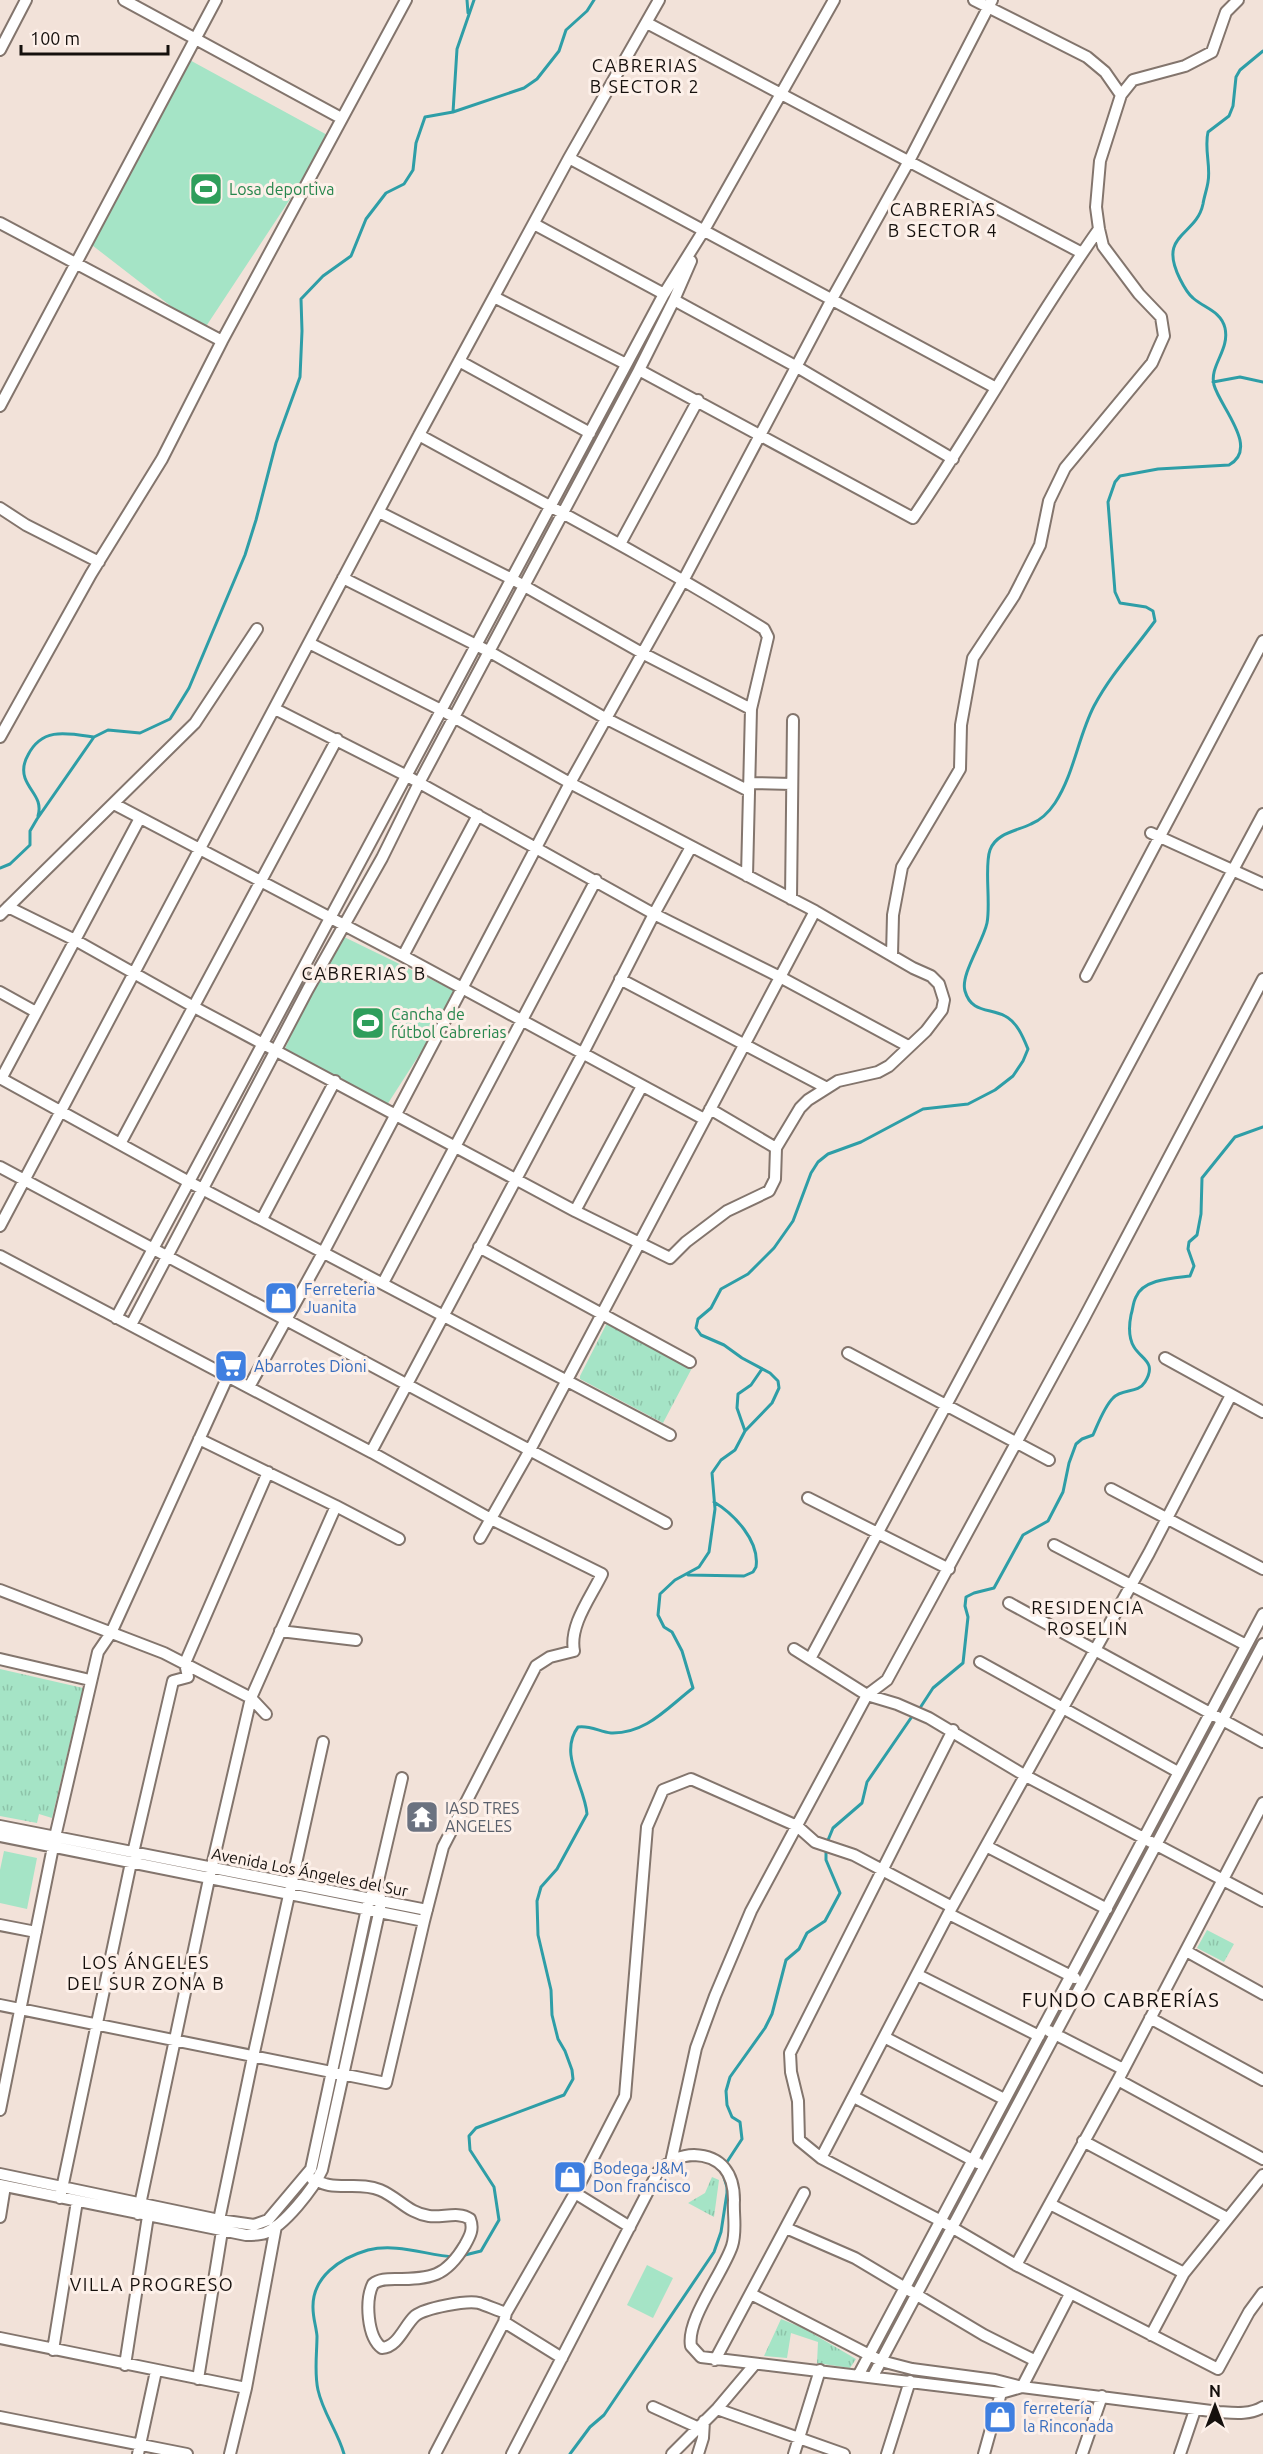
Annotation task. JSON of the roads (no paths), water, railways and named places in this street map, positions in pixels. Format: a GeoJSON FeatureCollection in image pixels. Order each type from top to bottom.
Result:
{"type":"FeatureCollection","features":[{"type":"Feature","properties":{"kind":"street"},"geometry":{"type":"LineString","coordinates":[[0,50],[26,0]]}},
{"type":"Feature","properties":{"kind":"street"},"geometry":{"type":"LineString","coordinates":[[124,0],[341,118]]}},
{"type":"Feature","properties":{"kind":"street"},"geometry":{"type":"LineString","coordinates":[[0,406],[216,0]]}},
{"type":"Feature","properties":{"kind":"street"},"geometry":{"type":"LineString","coordinates":[[0,737],[99,562],[162,459],[222,341],[406,0]]}},
{"type":"Feature","properties":{"kind":"street"},"geometry":{"type":"LineString","coordinates":[[0,1226],[459,361],[569,158],[659,0]]}},
{"type":"Feature","properties":{"kind":"street"},"geometry":{"type":"LineString","coordinates":[[116,1318],[664,294],[704,230],[834,0]]}},
{"type":"Feature","properties":{"kind":"street"},"geometry":{"type":"LineString","coordinates":[[974,0],[990,4],[1087,57],[1105,72],[1121,95]]}},
{"type":"Feature","properties":{"kind":"street"},"geometry":{"type":"LineString","coordinates":[[891,955],[893,915],[902,867],[960,769],[961,725],[973,658],[1014,596],[1040,545],[1049,501],[1065,468],[1152,363],[1164,336],[1161,316],[1139,294],[1103,246],[1096,207],[1100,161],[1121,95],[1133,80],[1185,66],[1212,52],[1226,12],[1238,0]]}},
{"type":"Feature","properties":{"kind":"street"},"geometry":{"type":"LineString","coordinates":[[249,1387],[324,1251],[570,783],[684,579],[832,299],[909,161],[990,4]]}},
{"type":"Feature","properties":{"kind":"street"},"geometry":{"type":"LineString","coordinates":[[647,23],[1082,253]]}},
{"type":"Feature","properties":{"kind":"street"},"geometry":{"type":"LineString","coordinates":[[569,158],[996,388]]}},
{"type":"Feature","properties":{"kind":"street"},"geometry":{"type":"LineString","coordinates":[[0,223],[222,341]]}},
{"type":"Feature","properties":{"kind":"street"},"geometry":{"type":"LineString","coordinates":[[534,224],[664,294]]}},
{"type":"Feature","properties":{"kind":"street"},"geometry":{"type":"LineString","coordinates":[[639,370],[913,518],[953,459],[1082,253],[1100,229]]}},
{"type":"Feature","properties":{"kind":"street"},"geometry":{"type":"LineString","coordinates":[[131,1325],[343,925],[382,858],[419,783],[639,370],[674,300],[704,230]]}},
{"type":"Feature","properties":{"kind":"street"},"geometry":{"type":"LineString","coordinates":[[494,297],[626,364]]}},
{"type":"Feature","properties":{"kind":"street"},"geometry":{"type":"LineString","coordinates":[[674,300],[797,367],[953,459]]}},
{"type":"Feature","properties":{"kind":"street"},"geometry":{"type":"LineString","coordinates":[[459,361],[590,433]]}},
{"type":"Feature","properties":{"kind":"street"},"geometry":{"type":"LineString","coordinates":[[620,544],[698,400]]}},
{"type":"Feature","properties":{"kind":"street"},"geometry":{"type":"LineString","coordinates":[[420,435],[561,514],[684,579],[764,629],[768,637],[751,709],[747,876]]}},
{"type":"Feature","properties":{"kind":"street"},"geometry":{"type":"LineString","coordinates":[[0,508],[26,525],[99,562]]}},
{"type":"Feature","properties":{"kind":"street"},"geometry":{"type":"LineString","coordinates":[[379,512],[524,585],[642,652],[751,709]]}},
{"type":"Feature","properties":{"kind":"street"},"geometry":{"type":"LineString","coordinates":[[344,578],[490,652],[605,718],[749,787],[792,784]]}},
{"type":"Feature","properties":{"kind":"street"},"geometry":{"type":"LineString","coordinates":[[257,629],[195,723],[4,911],[75,940],[194,1007],[575,1211],[670,1258],[695,1235],[727,1211],[763,1195],[773,1186],[776,1179],[776,1148],[800,1108],[825,1087],[838,1081],[878,1072],[889,1066],[926,1031],[942,1010],[942,992],[939,984],[931,976],[815,911],[570,783],[441,710],[309,643]]}},
{"type":"Feature","properties":{"kind":"street"},"geometry":{"type":"LineString","coordinates":[[1086,976],[1155,834],[1263,641]]}},
{"type":"Feature","properties":{"kind":"street"},"geometry":{"type":"LineString","coordinates":[[275,709],[407,776],[654,914],[780,977],[908,1046]]}},
{"type":"Feature","properties":{"kind":"street"},"geometry":{"type":"LineString","coordinates":[[791,899],[793,720]]}},
{"type":"Feature","properties":{"kind":"street"},"geometry":{"type":"LineString","coordinates":[[120,1144],[337,739]]}},
{"type":"Feature","properties":{"kind":"street"},"geometry":{"type":"LineString","coordinates":[[114,804],[523,1020],[582,1055],[704,1119]]}},
{"type":"Feature","properties":{"kind":"street"},"geometry":{"type":"LineString","coordinates":[[810,1659],[1263,814]]}},
{"type":"Feature","properties":{"kind":"street"},"geometry":{"type":"LineString","coordinates":[[403,956],[478,815]]}},
{"type":"Feature","properties":{"kind":"street"},"geometry":{"type":"LineString","coordinates":[[140,818],[1,1079],[202,1189],[324,1251],[670,1435]]}},
{"type":"Feature","properties":{"kind":"street"},"geometry":{"type":"LineString","coordinates":[[1155,834],[1263,884]]}},
{"type":"Feature","properties":{"kind":"street"},"geometry":{"type":"LineString","coordinates":[[371,1452],[691,847]]}},
{"type":"Feature","properties":{"kind":"street"},"geometry":{"type":"LineString","coordinates":[[383,1283],[596,880]]}},
{"type":"Feature","properties":{"kind":"street"},"geometry":{"type":"LineString","coordinates":[[480,1538],[530,1450],[815,911]]}},
{"type":"Feature","properties":{"kind":"street"},"geometry":{"type":"LineString","coordinates":[[620,979],[825,1087]]}},
{"type":"Feature","properties":{"kind":"street"},"geometry":{"type":"LineString","coordinates":[[671,2162],[696,2048],[751,1911],[867,1695],[887,1680],[949,1569],[1263,979]]}},
{"type":"Feature","properties":{"kind":"street"},"geometry":{"type":"LineString","coordinates":[[0,992],[36,1012]]}},
{"type":"Feature","properties":{"kind":"street"},"geometry":{"type":"LineString","coordinates":[[262,1219],[335,1081]]}},
{"type":"Feature","properties":{"kind":"street"},"geometry":{"type":"LineString","coordinates":[[575,1211],[642,1086]]}},
{"type":"Feature","properties":{"kind":"street"},"geometry":{"type":"LineString","coordinates":[[710,1109],[776,1148]]}},
{"type":"Feature","properties":{"kind":"street"},"geometry":{"type":"LineString","coordinates":[[0,1167],[666,1523]]}},
{"type":"Feature","properties":{"kind":"street"},"geometry":{"type":"LineString","coordinates":[[479,1247],[690,1362]]}},
{"type":"Feature","properties":{"kind":"street"},"geometry":{"type":"LineString","coordinates":[[0,1256],[371,1452],[491,1519],[602,1574],[574,1630],[572,1641],[574,1651],[550,1657],[536,1666],[443,1847],[386,2083],[0,2006]]}},
{"type":"Feature","properties":{"kind":"street"},"geometry":{"type":"LineString","coordinates":[[848,1353],[1049,1460]]}},
{"type":"Feature","properties":{"kind":"street"},"geometry":{"type":"LineString","coordinates":[[1165,1358],[1263,1412]]}},
{"type":"Feature","properties":{"kind":"street"},"geometry":{"type":"LineString","coordinates":[[0,2110],[1,2095],[54,1842],[98,1652],[111,1633],[228,1376]]}},
{"type":"Feature","properties":{"kind":"street"},"geometry":{"type":"LineString","coordinates":[[821,2158],[1024,1775],[1131,1585],[1231,1395]]}},
{"type":"Feature","properties":{"kind":"street"},"geometry":{"type":"LineString","coordinates":[[199,1439],[399,1539]]}},
{"type":"Feature","properties":{"kind":"street"},"geometry":{"type":"LineString","coordinates":[[62,2193],[132,1858],[173,1681],[188,1677],[185,1664],[268,1472]]}},
{"type":"Feature","properties":{"kind":"street"},"geometry":{"type":"LineString","coordinates":[[1112,1489],[1263,1569]]}},
{"type":"Feature","properties":{"kind":"street"},"geometry":{"type":"LineString","coordinates":[[808,1498],[949,1569]]}},
{"type":"Feature","properties":{"kind":"street"},"geometry":{"type":"LineString","coordinates":[[125,2365],[142,2212],[210,1874],[251,1698],[336,1506]]}},
{"type":"Feature","properties":{"kind":"street"},"geometry":{"type":"LineString","coordinates":[[1054,1545],[1246,1645]]}},
{"type":"Feature","properties":{"kind":"street"},"geometry":{"type":"LineString","coordinates":[[0,1590],[185,1664],[251,1698],[267,1714]]}},
{"type":"Feature","properties":{"kind":"street"},"geometry":{"type":"LineString","coordinates":[[1009,1603],[1263,1742]]}},
{"type":"Feature","properties":{"kind":"street"},"geometry":{"type":"LineString","coordinates":[[859,2374],[1263,1614]]}},
{"type":"Feature","properties":{"kind":"street"},"geometry":{"type":"LineString","coordinates":[[280,1631],[356,1640]]}},
{"type":"Feature","properties":{"kind":"street"},"geometry":{"type":"LineString","coordinates":[[873,2376],[1263,1644]]}},
{"type":"Feature","properties":{"kind":"street"},"geometry":{"type":"LineString","coordinates":[[794,1648],[867,1695],[897,1704],[953,1730],[1024,1775],[1263,1901]]}},
{"type":"Feature","properties":{"kind":"street"},"geometry":{"type":"LineString","coordinates":[[0,1659],[90,1680]]}},
{"type":"Feature","properties":{"kind":"street"},"geometry":{"type":"LineString","coordinates":[[980,1662],[1178,1772]]}},
{"type":"Feature","properties":{"kind":"street"},"geometry":{"type":"LineString","coordinates":[[953,1730],[790,2053],[791,2072],[798,2101],[799,2140],[821,2158],[941,2221],[1016,2265],[1218,2369],[1250,2312],[1263,2294]]}},
{"type":"Feature","properties":{"kind":"street"},"geometry":{"type":"LineString","coordinates":[[198,2379],[220,2226],[253,2057],[323,1742]]}},
{"type":"Feature","properties":{"kind":"street"},"geometry":{"type":"LineString","coordinates":[[337,2074],[368,1905],[377,1885],[402,1778]]}},
{"type":"Feature","properties":{"kind":"street"},"geometry":{"type":"LineString","coordinates":[[435,2454],[505,2318],[575,2193],[625,2096],[647,1827],[663,1790],[691,1779],[797,1826],[814,1842],[854,1855],[881,1869],[951,1911],[1083,1982]]}},
{"type":"Feature","properties":{"kind":"street"},"geometry":{"type":"LineString","coordinates":[[1016,2265],[1223,1879],[1260,1816],[1263,1803]]}},
{"type":"Feature","properties":{"kind":"street","name":"Avenida Los Ángeles del Sur"},"geometry":{"type":"LineString","coordinates":[[0,1826],[54,1842],[425,1916]]}},
{"type":"Feature","properties":{"kind":"street","name":"Avenida Los Ángeles del Sur"},"geometry":{"type":"LineString","coordinates":[[0,1836],[54,1842]]}},
{"type":"Feature","properties":{"kind":"street"},"geometry":{"type":"LineString","coordinates":[[986,1846],[1107,1909]]}},
{"type":"Feature","properties":{"kind":"street"},"geometry":{"type":"LineString","coordinates":[[0,2217],[2,2186],[62,2193],[77,2201],[220,2226],[256,2235],[263,2234],[276,2226],[312,2179],[311,2169],[380,1907],[377,1885]]}},
{"type":"Feature","properties":{"kind":"street"},"geometry":{"type":"LineString","coordinates":[[0,1925],[36,1932]]}},
{"type":"Feature","properties":{"kind":"street"},"geometry":{"type":"LineString","coordinates":[[1186,1951],[1263,1994]]}},
{"type":"Feature","properties":{"kind":"street"},"geometry":{"type":"LineString","coordinates":[[918,1974],[1041,2032],[1055,2035],[1263,2159]]}},
{"type":"Feature","properties":{"kind":"street"},"geometry":{"type":"LineString","coordinates":[[1150,2018],[1263,2080]]}},
{"type":"Feature","properties":{"kind":"street"},"geometry":{"type":"LineString","coordinates":[[886,2038],[1005,2099]]}},
{"type":"Feature","properties":{"kind":"street"},"geometry":{"type":"LineString","coordinates":[[854,2097],[985,2166]]}},
{"type":"Feature","properties":{"kind":"street"},"geometry":{"type":"LineString","coordinates":[[1083,2141],[1227,2218]]}},
{"type":"Feature","properties":{"kind":"street"},"geometry":{"type":"LineString","coordinates":[[512,2454],[658,2172],[671,2162],[690,2155],[713,2160],[728,2172],[734,2184],[735,2217],[732,2245],[694,2321],[690,2339],[693,2351],[701,2357],[910,2380],[1001,2393],[1022,2387]]}},
{"type":"Feature","properties":{"kind":"street"},"geometry":{"type":"LineString","coordinates":[[0,2174],[62,2193],[142,2212]]}},
{"type":"Feature","properties":{"kind":"street"},"geometry":{"type":"LineString","coordinates":[[1151,2335],[1184,2273],[1263,2175]]}},
{"type":"Feature","properties":{"kind":"street"},"geometry":{"type":"LineString","coordinates":[[220,2226],[262,2223],[312,2179]]}},
{"type":"Feature","properties":{"kind":"street"},"geometry":{"type":"LineString","coordinates":[[312,2179],[330,2185],[380,2190],[419,2214],[435,2217],[466,2216],[472,2224],[469,2238],[448,2269],[424,2277],[383,2280],[373,2284],[369,2297],[370,2315],[373,2334],[377,2344],[382,2348],[388,2348],[416,2316],[424,2311],[470,2302],[505,2318],[562,2358]]}},
{"type":"Feature","properties":{"kind":"street"},"geometry":{"type":"LineString","coordinates":[[575,2193],[630,2227]]}},
{"type":"Feature","properties":{"kind":"street"},"geometry":{"type":"LineString","coordinates":[[715,2360],[804,2193]]}},
{"type":"Feature","properties":{"kind":"street"},"geometry":{"type":"LineString","coordinates":[[53,2350],[77,2201]]}},
{"type":"Feature","properties":{"kind":"street"},"geometry":{"type":"LineString","coordinates":[[1050,2204],[1184,2273]]}},
{"type":"Feature","properties":{"kind":"street"},"geometry":{"type":"LineString","coordinates":[[230,2454],[246,2388],[276,2226]]}},
{"type":"Feature","properties":{"kind":"street"},"geometry":{"type":"LineString","coordinates":[[786,2228],[855,2258],[984,2335],[1034,2360]]}},
{"type":"Feature","properties":{"kind":"street"},"geometry":{"type":"LineString","coordinates":[[751,2294],[881,2361],[912,2369],[995,2380],[1022,2387],[1195,2410],[1240,2413],[1263,2407]]}},
{"type":"Feature","properties":{"kind":"street"},"geometry":{"type":"LineString","coordinates":[[1022,2387],[1070,2294]]}},
{"type":"Feature","properties":{"kind":"street"},"geometry":{"type":"LineString","coordinates":[[0,2338],[246,2388]]}},
{"type":"Feature","properties":{"kind":"street"},"geometry":{"type":"LineString","coordinates":[[672,2454],[717,2409],[755,2364]]}},
{"type":"Feature","properties":{"kind":"street"},"geometry":{"type":"LineString","coordinates":[[794,2454],[820,2370]]}},
{"type":"Feature","properties":{"kind":"street"},"geometry":{"type":"LineString","coordinates":[[139,2450],[156,2371]]}},
{"type":"Feature","properties":{"kind":"street"},"geometry":{"type":"LineString","coordinates":[[887,2454],[910,2380]]}},
{"type":"Feature","properties":{"kind":"street"},"geometry":{"type":"LineString","coordinates":[[984,2454],[1001,2393]]}},
{"type":"Feature","properties":{"kind":"street"},"geometry":{"type":"LineString","coordinates":[[1082,2454],[1102,2396]]}},
{"type":"Feature","properties":{"kind":"street"},"geometry":{"type":"LineString","coordinates":[[653,2407],[701,2424]]}},
{"type":"Feature","properties":{"kind":"street"},"geometry":{"type":"LineString","coordinates":[[717,2409],[844,2454]]}},
{"type":"Feature","properties":{"kind":"street"},"geometry":{"type":"LineString","coordinates":[[1180,2454],[1195,2410]]}},
{"type":"Feature","properties":{"kind":"street"},"geometry":{"type":"LineString","coordinates":[[0,2417],[139,2450],[187,2454]]}},
{"type":"Feature","properties":{"kind":"street"},"geometry":{"type":"LineString","coordinates":[[698,2454],[703,2438],[701,2424]]}},
{"type":"Feature","properties":{"kind":"waterway"},"geometry":{"type":"LineString","coordinates":[[467,0],[468,13]]}},
{"type":"Feature","properties":{"kind":"waterway"},"geometry":{"type":"LineString","coordinates":[[453,112],[457,49],[474,0]]}},
{"type":"Feature","properties":{"kind":"waterway"},"geometry":{"type":"LineString","coordinates":[[0,868],[10,864],[30,845],[30,831],[37,819],[94,737],[108,730],[140,733],[170,719],[189,688],[245,555],[276,443],[300,377],[301,299],[323,276],[351,256],[366,219],[386,193],[404,184],[413,170],[416,143],[425,117],[453,112],[524,88],[537,79],[559,51],[566,30],[587,11],[594,0]]}},
{"type":"Feature","properties":{"kind":"waterway"},"geometry":{"type":"LineString","coordinates":[[461,2256],[481,2251],[499,2220],[494,2187],[470,2150],[469,2136],[476,2128],[564,2095],[573,2079],[572,2070],[558,2039],[552,2015],[551,1990],[538,1935],[537,1901],[541,1887],[557,1869],[587,1814],[574,1770],[571,1748],[573,1737],[578,1727],[611,1733],[635,1729],[655,1718],[693,1688],[682,1651],[672,1632],[664,1627],[658,1615],[660,1594],[675,1580],[699,1567],[709,1552],[715,1509],[712,1473],[721,1460],[735,1450],[745,1431],[772,1403],[779,1388],[778,1381],[770,1373],[724,1345],[701,1335],[696,1328],[698,1319],[711,1308],[721,1289],[748,1274],[774,1248],[793,1221],[811,1173],[818,1162],[828,1154],[861,1142],[923,1109],[968,1104],[995,1090],[1013,1076],[1028,1049],[1013,1022],[1005,1016],[976,1006],[965,991],[966,976],[987,923],[988,857],[993,844],[1002,836],[1038,820],[1053,806],[1067,780],[1094,706],[1115,673],[1155,621],[1153,611],[1146,607],[1120,603],[1115,592],[1108,502],[1115,482],[1120,476],[1158,469],[1229,465],[1238,458],[1241,448],[1239,438],[1214,385],[1213,378],[1225,344],[1225,328],[1216,314],[1187,292],[1174,264],[1173,253],[1175,244],[1199,215],[1203,204],[1209,176],[1208,132],[1229,116],[1233,106],[1236,77],[1240,70],[1263,51]]}},
{"type":"Feature","properties":{"kind":"waterway"},"geometry":{"type":"LineString","coordinates":[[1213,382],[1240,377],[1263,382]]}},
{"type":"Feature","properties":{"kind":"waterway"},"geometry":{"type":"LineString","coordinates":[[38,816],[39,805],[27,783],[24,772],[25,760],[34,746],[40,740],[56,734],[94,737]]}},
{"type":"Feature","properties":{"kind":"waterway"},"geometry":{"type":"LineString","coordinates":[[918,1711],[933,1688],[963,1663],[968,1617],[965,1606],[966,1597],[994,1588],[1023,1535],[1048,1521],[1063,1492],[1076,1444],[1093,1435],[1113,1398],[1138,1388],[1145,1382],[1149,1366],[1134,1347],[1129,1327],[1135,1299],[1145,1286],[1152,1283],[1190,1276],[1194,1266],[1188,1249],[1189,1242],[1197,1235],[1201,1214],[1202,1178],[1235,1137],[1263,1127]]}},
{"type":"Feature","properties":{"kind":"waterway"},"geometry":{"type":"LineString","coordinates":[[745,1431],[737,1408],[738,1394],[751,1385],[762,1369]]}},
{"type":"Feature","properties":{"kind":"waterway"},"geometry":{"type":"LineString","coordinates":[[688,1575],[744,1576],[753,1572],[756,1567],[756,1557],[750,1538],[737,1521],[714,1502]]}},
{"type":"Feature","properties":{"kind":"waterway"},"geometry":{"type":"LineString","coordinates":[[725,2165],[742,2139],[740,2122],[732,2117],[727,2105],[726,2091],[730,2077],[765,2028],[772,2014],[786,1960],[799,1949],[807,1933],[825,1921],[840,1893],[826,1860],[826,1845],[833,1828],[862,1803],[867,1782],[913,1715]]}},
{"type":"Feature","properties":{"kind":"waterway"},"geometry":{"type":"LineString","coordinates":[[570,2454],[590,2427],[604,2415],[714,2252],[721,2232],[727,2193],[723,2174]]}},
{"type":"Feature","properties":{"kind":"waterway"},"geometry":{"type":"LineString","coordinates":[[344,2454],[323,2407],[317,2383],[317,2336],[313,2315],[317,2287],[330,2270],[338,2264],[368,2250],[390,2248],[454,2257]]}},
{"type":"Feature","properties":{"kind":"place","name":"Losa deportiva"},"geometry":{"type":"Point","coordinates":[206,189]}},
{"type":"Feature","properties":{"kind":"place","name":"Cancha de fútbol Cabrerias"},"geometry":{"type":"Point","coordinates":[368,1023]}},
{"type":"Feature","properties":{"kind":"place","name":"Ferreteria Juanita"},"geometry":{"type":"Point","coordinates":[281,1298]}},
{"type":"Feature","properties":{"kind":"place","name":"Abarrotes Dioni"},"geometry":{"type":"Point","coordinates":[231,1366]}},
{"type":"Feature","properties":{"kind":"place","name":"IASD TRES ANGELES"},"geometry":{"type":"Point","coordinates":[422,1817]}},
{"type":"Feature","properties":{"kind":"place","name":"Bodega J&M, Don francisco"},"geometry":{"type":"Point","coordinates":[570,2177]}},
{"type":"Feature","properties":{"kind":"place","name":"ferretería la Rinconada"},"geometry":{"type":"Point","coordinates":[1000,2417]}},
{"type":"Feature","properties":{"kind":"district","name":"CABRERIAS B SECTOR 2"},"geometry":{"type":"Point","coordinates":[645,76]}},
{"type":"Feature","properties":{"kind":"district","name":"CABRERIAS B SECTOR 4"},"geometry":{"type":"Point","coordinates":[943,219]}},
{"type":"Feature","properties":{"kind":"district","name":"CABRERIAS B"},"geometry":{"type":"Point","coordinates":[364,973]}},
{"type":"Feature","properties":{"kind":"district","name":"RESIDENCIA ROSELIN"},"geometry":{"type":"Point","coordinates":[1088,1617]}},
{"type":"Feature","properties":{"kind":"district","name":"LOS ÁNGELES DEL SUR ZONA B"},"geometry":{"type":"Point","coordinates":[146,1972]}},
{"type":"Feature","properties":{"kind":"district","name":"FUNDO CABRERÍAS"},"geometry":{"type":"Point","coordinates":[1121,1999]}},
{"type":"Feature","properties":{"kind":"district","name":"VILLA PROGRESO"},"geometry":{"type":"Point","coordinates":[152,2284]}}]}
